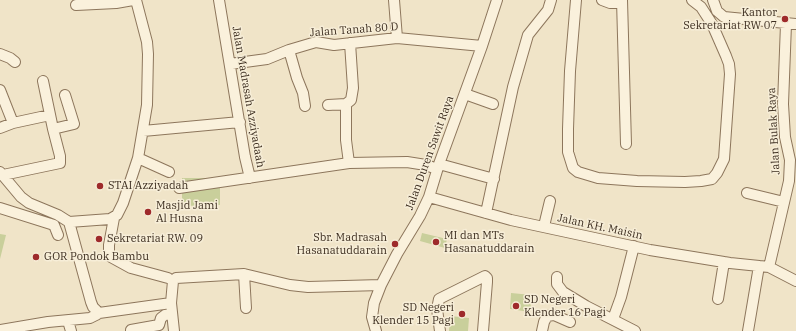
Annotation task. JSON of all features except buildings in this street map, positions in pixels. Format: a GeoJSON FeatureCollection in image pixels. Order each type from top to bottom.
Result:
{"type":"FeatureCollection","features":[{"type":"Feature","properties":{"kind":"street"},"geometry":{"type":"LineString","coordinates":[[76,5],[116,3],[133,0]]}},
{"type":"Feature","properties":{"kind":"street"},"geometry":{"type":"LineString","coordinates":[[136,0],[147,42],[147,105],[138,158],[122,203],[117,215],[114,218],[109,245],[109,252],[112,257],[131,268],[172,278],[244,274],[290,285],[378,292]]}},
{"type":"Feature","properties":{"kind":"street","name":"Jalan Madrasah Azziyadaah"},"geometry":{"type":"LineString","coordinates":[[219,0],[250,178],[349,163],[407,162],[438,166],[494,179]]}},
{"type":"Feature","properties":{"kind":"street"},"geometry":{"type":"LineString","coordinates":[[394,0],[397,38]]}},
{"type":"Feature","properties":{"kind":"street","name":"Jalan Duren Sawit Raya"},"geometry":{"type":"LineString","coordinates":[[376,331],[372,311],[378,292],[397,254],[420,216],[429,197],[438,166],[465,94],[497,0]]}},
{"type":"Feature","properties":{"kind":"street"},"geometry":{"type":"LineString","coordinates":[[486,213],[513,87],[528,35],[548,10],[551,0]]}},
{"type":"Feature","properties":{"kind":"street"},"geometry":{"type":"LineString","coordinates":[[576,0],[570,71],[568,129],[568,152],[573,168],[578,172],[598,178],[637,181],[685,182],[712,179],[718,173],[724,159],[730,74],[729,64],[712,24],[701,7],[692,0]]}},
{"type":"Feature","properties":{"kind":"street"},"geometry":{"type":"LineString","coordinates":[[602,0],[610,3],[622,2],[626,144]]}},
{"type":"Feature","properties":{"kind":"street"},"geometry":{"type":"LineString","coordinates":[[713,0],[717,11],[724,17],[791,24]]}},
{"type":"Feature","properties":{"kind":"street","name":"Jalan Bulak Raya"},"geometry":{"type":"LineString","coordinates":[[748,331],[764,267],[789,181],[790,160],[785,138],[783,104],[791,24]]}},
{"type":"Feature","properties":{"kind":"street","name":"Jalan Tanah 80 D"},"geometry":{"type":"LineString","coordinates":[[230,64],[267,59],[289,50],[316,42],[334,45],[397,38],[482,46]]}},
{"type":"Feature","properties":{"kind":"street"},"geometry":{"type":"LineString","coordinates":[[328,105],[346,104],[351,100],[354,88],[350,43]]}},
{"type":"Feature","properties":{"kind":"street"},"geometry":{"type":"LineString","coordinates":[[289,50],[303,93],[305,106]]}},
{"type":"Feature","properties":{"kind":"street"},"geometry":{"type":"LineString","coordinates":[[0,54],[15,62]]}},
{"type":"Feature","properties":{"kind":"street"},"geometry":{"type":"LineString","coordinates":[[1,174],[60,163],[60,156],[43,81]]}},
{"type":"Feature","properties":{"kind":"street"},"geometry":{"type":"LineString","coordinates":[[0,90],[13,124]]}},
{"type":"Feature","properties":{"kind":"street"},"geometry":{"type":"LineString","coordinates":[[465,94],[493,104]]}},
{"type":"Feature","properties":{"kind":"street"},"geometry":{"type":"LineString","coordinates":[[53,129],[74,124],[65,95]]}},
{"type":"Feature","properties":{"kind":"street"},"geometry":{"type":"LineString","coordinates":[[346,104],[346,140],[349,163]]}},
{"type":"Feature","properties":{"kind":"street"},"geometry":{"type":"LineString","coordinates":[[0,128],[50,115]]}},
{"type":"Feature","properties":{"kind":"street"},"geometry":{"type":"LineString","coordinates":[[143,131],[240,122]]}},
{"type":"Feature","properties":{"kind":"street"},"geometry":{"type":"LineString","coordinates":[[138,158],[169,172]]}},
{"type":"Feature","properties":{"kind":"street"},"geometry":{"type":"LineString","coordinates":[[1,174],[21,197],[70,222],[114,218]]}},
{"type":"Feature","properties":{"kind":"street"},"geometry":{"type":"LineString","coordinates":[[180,188],[250,178]]}},
{"type":"Feature","properties":{"kind":"street"},"geometry":{"type":"LineString","coordinates":[[747,193],[784,202]]}},
{"type":"Feature","properties":{"kind":"street","name":"Jalan KH. Maisin"},"geometry":{"type":"LineString","coordinates":[[429,197],[511,220],[634,246],[724,262],[764,267]]}},
{"type":"Feature","properties":{"kind":"street"},"geometry":{"type":"LineString","coordinates":[[544,226],[550,202]]}},
{"type":"Feature","properties":{"kind":"street"},"geometry":{"type":"LineString","coordinates":[[36,219],[38,207]]}},
{"type":"Feature","properties":{"kind":"street"},"geometry":{"type":"LineString","coordinates":[[0,208],[54,225],[58,235]]}},
{"type":"Feature","properties":{"kind":"street"},"geometry":{"type":"LineString","coordinates":[[70,222],[91,302],[93,307],[99,313]]}},
{"type":"Feature","properties":{"kind":"street"},"geometry":{"type":"LineString","coordinates":[[613,319],[621,297],[634,246]]}},
{"type":"Feature","properties":{"kind":"street"},"geometry":{"type":"LineString","coordinates":[[718,299],[724,262]]}},
{"type":"Feature","properties":{"kind":"street"},"geometry":{"type":"LineString","coordinates":[[764,267],[796,282]]}},
{"type":"Feature","properties":{"kind":"street"},"geometry":{"type":"LineString","coordinates":[[244,274],[246,308]]}},
{"type":"Feature","properties":{"kind":"street"},"geometry":{"type":"LineString","coordinates":[[440,331],[437,309],[439,299],[485,276],[487,278],[487,282],[483,331]]}},
{"type":"Feature","properties":{"kind":"street"},"geometry":{"type":"LineString","coordinates":[[557,277],[557,284],[563,292],[586,306],[635,331]]}},
{"type":"Feature","properties":{"kind":"street"},"geometry":{"type":"LineString","coordinates":[[172,278],[174,331]]}},
{"type":"Feature","properties":{"kind":"street"},"geometry":{"type":"LineString","coordinates":[[0,330],[70,326],[99,313],[172,309]]}},
{"type":"Feature","properties":{"kind":"street"},"geometry":{"type":"LineString","coordinates":[[131,330],[159,328],[161,318],[172,309]]}},
{"type":"Feature","properties":{"kind":"street"},"geometry":{"type":"LineString","coordinates":[[542,331],[547,316],[554,315],[570,322]]}},
{"type":"Feature","properties":{"kind":"green space"},"geometry":{"type":"Polygon","coordinates":[[[182,178],[220,178],[220,205],[182,206],[182,178]]]}},
{"type":"Feature","properties":{"kind":"green space"},"geometry":{"type":"Polygon","coordinates":[[[422,233],[447,239],[445,248],[420,241],[422,233]]]}},
{"type":"Feature","properties":{"kind":"green space"},"geometry":{"type":"Polygon","coordinates":[[[0,234],[6,235],[0,259],[0,234]]]}},
{"type":"Feature","properties":{"kind":"green space"},"geometry":{"type":"Polygon","coordinates":[[[511,293],[532,295],[530,312],[510,309],[511,293]]]}},
{"type":"Feature","properties":{"kind":"green space"},"geometry":{"type":"Polygon","coordinates":[[[450,316],[469,318],[468,331],[449,331],[450,316]]]}},
{"type":"Feature","properties":{"kind":"place","name":"Kantor Sekretariat RW 07"},"geometry":{"type":"Point","coordinates":[785,19]}},
{"type":"Feature","properties":{"kind":"place","name":"STAI Azziyadah"},"geometry":{"type":"Point","coordinates":[100,186]}},
{"type":"Feature","properties":{"kind":"place","name":"Masjid Jami Al Husna"},"geometry":{"type":"Point","coordinates":[148,212]}},
{"type":"Feature","properties":{"kind":"place","name":"Sekretariat RW. 09"},"geometry":{"type":"Point","coordinates":[99,239]}},
{"type":"Feature","properties":{"kind":"place","name":"MI dan MTs Hasanatuddarain"},"geometry":{"type":"Point","coordinates":[436,242]}},
{"type":"Feature","properties":{"kind":"place","name":"Sbr. Madrasah Hasanatuddarain"},"geometry":{"type":"Point","coordinates":[395,244]}},
{"type":"Feature","properties":{"kind":"place","name":"GOR Pondok Bambu"},"geometry":{"type":"Point","coordinates":[36,257]}},
{"type":"Feature","properties":{"kind":"place","name":"SD Negeri Klender 16 Pagi"},"geometry":{"type":"Point","coordinates":[516,306]}},
{"type":"Feature","properties":{"kind":"place","name":"SD Negeri Klender 15 Pagi"},"geometry":{"type":"Point","coordinates":[462,314]}}]}
